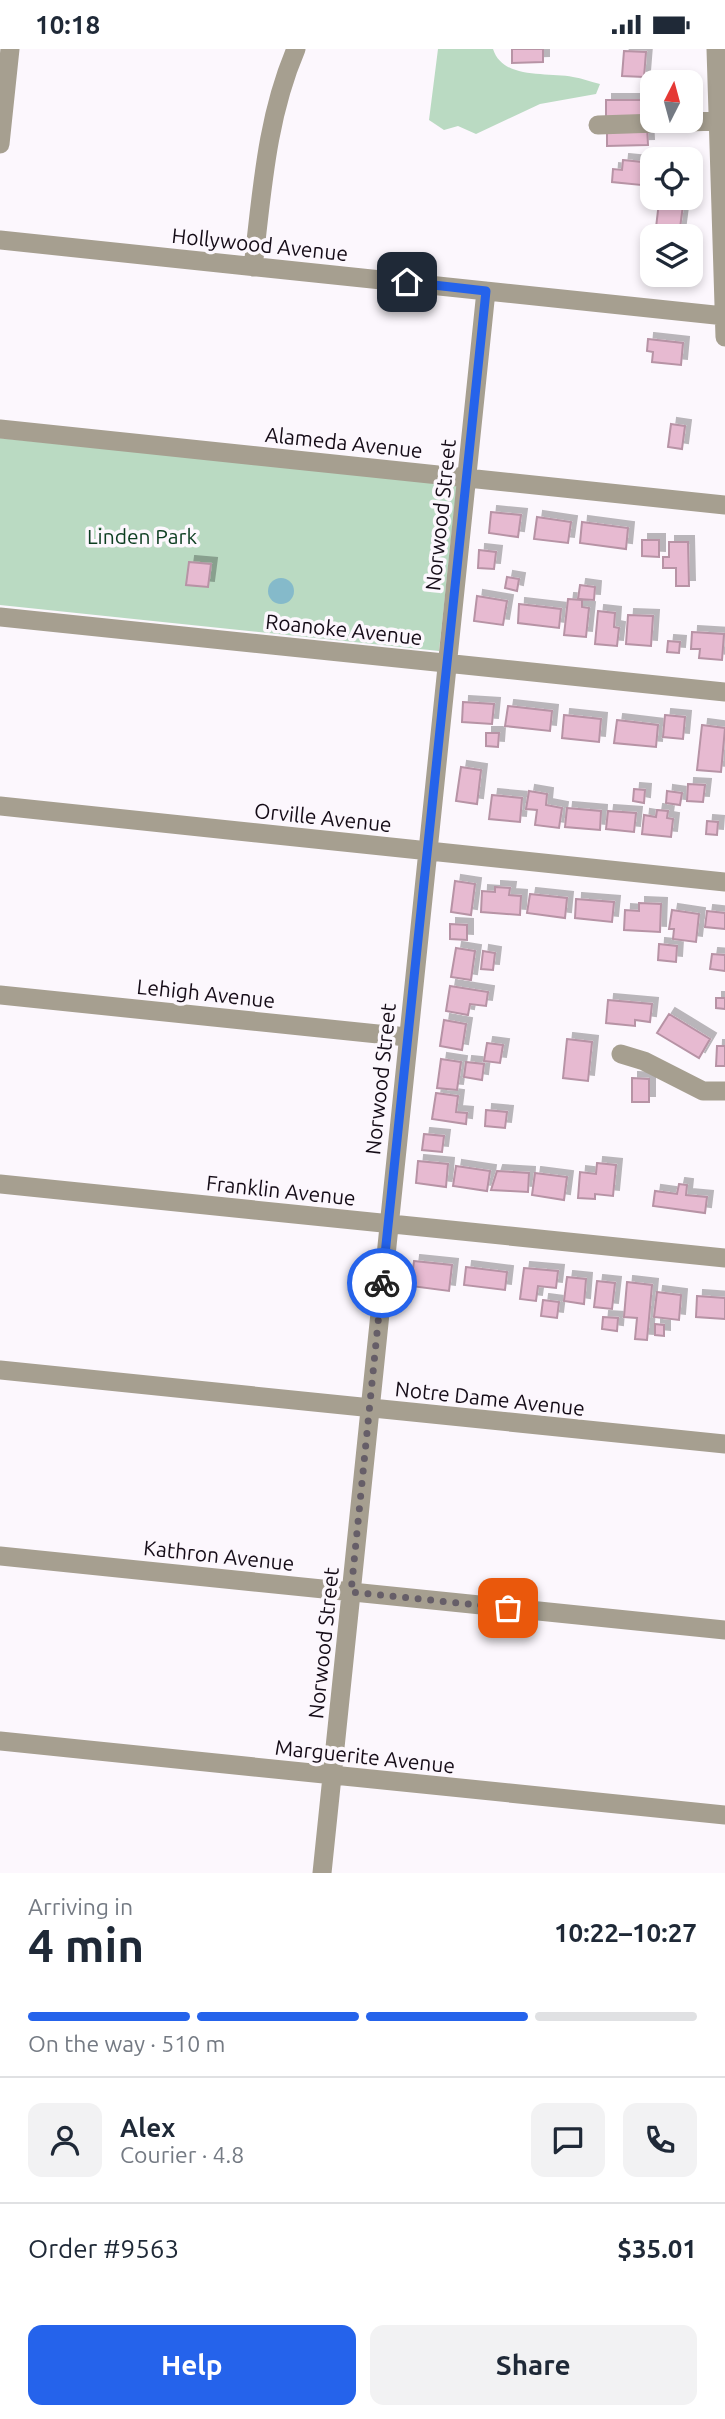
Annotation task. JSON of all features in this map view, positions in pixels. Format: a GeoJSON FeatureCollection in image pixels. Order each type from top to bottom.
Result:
{"type":"FeatureCollection","features":[{"type":"Feature","properties":{"kind":"street"},"geometry":{"type":"LineString","coordinates":[[0,144],[10,49]]}},
{"type":"Feature","properties":{"kind":"street"},"geometry":{"type":"LineString","coordinates":[[253,267],[272,120],[296,49]]}},
{"type":"Feature","properties":{"kind":"street"},"geometry":{"type":"LineString","coordinates":[[716,49],[725,337]]}},
{"type":"Feature","properties":{"kind":"street"},"geometry":{"type":"LineString","coordinates":[[598,125],[718,121]]}},
{"type":"Feature","properties":{"kind":"street","name":"Hollywood Avenue"},"geometry":{"type":"LineString","coordinates":[[0,240],[724,316]]}},
{"type":"Feature","properties":{"kind":"street","name":"Norwood Street"},"geometry":{"type":"LineString","coordinates":[[322,1873],[486,291]]}},
{"type":"Feature","properties":{"kind":"street","name":"Alameda Avenue"},"geometry":{"type":"LineString","coordinates":[[0,429],[725,505]]}},
{"type":"Feature","properties":{"kind":"street","name":"Roanoke Avenue"},"geometry":{"type":"LineString","coordinates":[[0,617],[725,692]]}},
{"type":"Feature","properties":{"kind":"street","name":"Orville Avenue"},"geometry":{"type":"LineString","coordinates":[[0,806],[725,882]]}},
{"type":"Feature","properties":{"kind":"street","name":"Lehigh Avenue"},"geometry":{"type":"LineString","coordinates":[[0,995],[407,1037]]}},
{"type":"Feature","properties":{"kind":"street"},"geometry":{"type":"LineString","coordinates":[[621,1054],[644,1061],[703,1091],[725,1091]]}},
{"type":"Feature","properties":{"kind":"street","name":"Franklin Avenue"},"geometry":{"type":"LineString","coordinates":[[0,1184],[725,1258]]}},
{"type":"Feature","properties":{"kind":"street","name":"Notre Dame Avenue"},"geometry":{"type":"LineString","coordinates":[[0,1370],[725,1444]]}},
{"type":"Feature","properties":{"kind":"street","name":"Kathron Avenue"},"geometry":{"type":"LineString","coordinates":[[0,1556],[725,1630]]}},
{"type":"Feature","properties":{"kind":"street","name":"Marguerite Avenue"},"geometry":{"type":"LineString","coordinates":[[0,1741],[725,1815]]}},
{"type":"Feature","properties":{"kind":"green space"},"geometry":{"type":"Polygon","coordinates":[[[438,49],[493,49],[498,59],[516,70],[600,84],[596,94],[540,104],[476,134],[458,126],[444,130],[429,120],[438,49]]]}},
{"type":"Feature","properties":{"kind":"green space","name":"Linden Park"},"geometry":{"type":"Polygon","coordinates":[[[0,438],[457,485],[439,651],[0,605],[0,438]]]}},
{"type":"Feature","properties":{"kind":"water"},"geometry":{"type":"Polygon","coordinates":[[[281,578],[290,582],[294,591],[290,600],[281,604],[272,600],[268,591],[272,582],[281,578]]]}},
{"type":"Feature","properties":{"kind":"building"},"geometry":{"type":"Polygon","coordinates":[[[512,49],[543,49],[543,62],[512,63],[512,49]]]}},
{"type":"Feature","properties":{"kind":"building"},"geometry":{"type":"Polygon","coordinates":[[[624,51],[646,52],[645,70],[640,70],[640,77],[622,76],[624,51]]]}},
{"type":"Feature","properties":{"kind":"building"},"geometry":{"type":"Polygon","coordinates":[[[606,100],[640,100],[640,118],[606,118],[606,100]]]}},
{"type":"Feature","properties":{"kind":"building"},"geometry":{"type":"Polygon","coordinates":[[[640,126],[640,133],[647,133],[648,145],[607,146],[607,127],[640,126]]]}},
{"type":"Feature","properties":{"kind":"building"},"geometry":{"type":"Polygon","coordinates":[[[623,160],[640,162],[640,185],[612,182],[613,169],[622,170],[623,160]]]}},
{"type":"Feature","properties":{"kind":"building"},"geometry":{"type":"Polygon","coordinates":[[[658,210],[682,210],[681,224],[656,224],[658,210]]]}},
{"type":"Feature","properties":{"kind":"building"},"geometry":{"type":"Polygon","coordinates":[[[648,339],[683,343],[681,365],[652,362],[653,352],[647,351],[648,339]]]}},
{"type":"Feature","properties":{"kind":"building"},"geometry":{"type":"Polygon","coordinates":[[[671,424],[685,426],[682,449],[668,447],[671,424]]]}},
{"type":"Feature","properties":{"kind":"building"},"geometry":{"type":"Polygon","coordinates":[[[491,512],[521,515],[518,537],[489,533],[491,512]]]}},
{"type":"Feature","properties":{"kind":"building"},"geometry":{"type":"Polygon","coordinates":[[[537,517],[571,522],[568,543],[534,539],[537,517]]]}},
{"type":"Feature","properties":{"kind":"building"},"geometry":{"type":"Polygon","coordinates":[[[582,522],[628,528],[626,549],[580,543],[582,522]]]}},
{"type":"Feature","properties":{"kind":"building"},"geometry":{"type":"Polygon","coordinates":[[[642,540],[659,540],[659,557],[642,556],[642,540]]]}},
{"type":"Feature","properties":{"kind":"building"},"geometry":{"type":"Polygon","coordinates":[[[669,542],[688,542],[689,586],[676,586],[676,568],[663,568],[663,557],[669,557],[669,542]]]}},
{"type":"Feature","properties":{"kind":"building"},"geometry":{"type":"Polygon","coordinates":[[[479,550],[496,552],[494,569],[478,568],[479,550]]]}},
{"type":"Feature","properties":{"kind":"building"},"geometry":{"type":"Polygon","coordinates":[[[189,562],[211,564],[208,587],[186,585],[189,562]]]}},
{"type":"Feature","properties":{"kind":"building"},"geometry":{"type":"Polygon","coordinates":[[[507,577],[519,579],[517,591],[505,588],[507,577]]]}},
{"type":"Feature","properties":{"kind":"building"},"geometry":{"type":"Polygon","coordinates":[[[580,585],[595,587],[594,600],[578,599],[580,585]]]}},
{"type":"Feature","properties":{"kind":"building"},"geometry":{"type":"Polygon","coordinates":[[[477,596],[507,601],[503,625],[474,621],[477,596]]]}},
{"type":"Feature","properties":{"kind":"building"},"geometry":{"type":"Polygon","coordinates":[[[568,599],[582,600],[582,607],[589,608],[586,637],[564,635],[568,599]]]}},
{"type":"Feature","properties":{"kind":"building"},"geometry":{"type":"Polygon","coordinates":[[[519,604],[561,609],[559,628],[518,623],[519,604]]]}},
{"type":"Feature","properties":{"kind":"building"},"geometry":{"type":"Polygon","coordinates":[[[598,611],[615,613],[614,627],[619,628],[617,646],[595,644],[598,611]]]}},
{"type":"Feature","properties":{"kind":"building"},"geometry":{"type":"Polygon","coordinates":[[[628,615],[653,616],[651,646],[626,644],[628,615]]]}},
{"type":"Feature","properties":{"kind":"building"},"geometry":{"type":"Polygon","coordinates":[[[692,632],[724,634],[722,660],[699,658],[700,649],[691,649],[692,632]]]}},
{"type":"Feature","properties":{"kind":"building"},"geometry":{"type":"Polygon","coordinates":[[[668,641],[680,642],[679,653],[667,652],[668,641]]]}},
{"type":"Feature","properties":{"kind":"building"},"geometry":{"type":"Polygon","coordinates":[[[463,702],[494,704],[492,724],[462,722],[463,702]]]}},
{"type":"Feature","properties":{"kind":"building"},"geometry":{"type":"Polygon","coordinates":[[[508,706],[552,711],[550,731],[505,726],[508,706]]]}},
{"type":"Feature","properties":{"kind":"building"},"geometry":{"type":"Polygon","coordinates":[[[564,715],[601,719],[599,742],[562,738],[564,715]]]}},
{"type":"Feature","properties":{"kind":"building"},"geometry":{"type":"Polygon","coordinates":[[[665,715],[685,717],[683,739],[663,737],[665,715]]]}},
{"type":"Feature","properties":{"kind":"building"},"geometry":{"type":"Polygon","coordinates":[[[617,720],[658,725],[656,747],[614,743],[617,720]]]}},
{"type":"Feature","properties":{"kind":"building"},"geometry":{"type":"Polygon","coordinates":[[[702,725],[725,728],[721,772],[697,770],[702,725]]]}},
{"type":"Feature","properties":{"kind":"building"},"geometry":{"type":"Polygon","coordinates":[[[486,733],[499,733],[498,747],[486,746],[486,733]]]}},
{"type":"Feature","properties":{"kind":"building"},"geometry":{"type":"Polygon","coordinates":[[[461,767],[481,770],[477,804],[456,801],[461,767]]]}},
{"type":"Feature","properties":{"kind":"building"},"geometry":{"type":"Polygon","coordinates":[[[688,784],[705,785],[703,802],[687,801],[688,784]]]}},
{"type":"Feature","properties":{"kind":"building"},"geometry":{"type":"Polygon","coordinates":[[[634,789],[645,790],[644,803],[633,801],[634,789]]]}},
{"type":"Feature","properties":{"kind":"building"},"geometry":{"type":"Polygon","coordinates":[[[529,791],[547,794],[546,805],[562,808],[559,828],[535,825],[537,810],[526,809],[529,791]]]}},
{"type":"Feature","properties":{"kind":"building"},"geometry":{"type":"Polygon","coordinates":[[[667,791],[682,793],[680,805],[666,803],[667,791]]]}},
{"type":"Feature","properties":{"kind":"building"},"geometry":{"type":"Polygon","coordinates":[[[492,795],[522,798],[520,822],[489,819],[492,795]]]}},
{"type":"Feature","properties":{"kind":"building"},"geometry":{"type":"Polygon","coordinates":[[[567,808],[601,811],[600,830],[565,827],[567,808]]]}},
{"type":"Feature","properties":{"kind":"building"},"geometry":{"type":"Polygon","coordinates":[[[657,810],[668,811],[667,818],[673,819],[671,837],[642,834],[644,815],[656,817],[657,810]]]}},
{"type":"Feature","properties":{"kind":"building"},"geometry":{"type":"Polygon","coordinates":[[[608,811],[636,813],[634,832],[606,829],[608,811]]]}},
{"type":"Feature","properties":{"kind":"building"},"geometry":{"type":"Polygon","coordinates":[[[707,821],[718,822],[717,835],[706,834],[707,821]]]}},
{"type":"Feature","properties":{"kind":"building"},"geometry":{"type":"Polygon","coordinates":[[[455,881],[475,884],[471,915],[451,912],[455,881]]]}},
{"type":"Feature","properties":{"kind":"building"},"geometry":{"type":"Polygon","coordinates":[[[495,887],[510,888],[509,895],[521,896],[520,915],[481,912],[482,891],[495,892],[495,887]]]}},
{"type":"Feature","properties":{"kind":"building"},"geometry":{"type":"Polygon","coordinates":[[[530,894],[567,898],[565,918],[527,913],[530,894]]]}},
{"type":"Feature","properties":{"kind":"building"},"geometry":{"type":"Polygon","coordinates":[[[576,899],[614,902],[612,922],[575,918],[576,899]]]}},
{"type":"Feature","properties":{"kind":"building"},"geometry":{"type":"Polygon","coordinates":[[[639,903],[661,904],[660,932],[624,930],[625,910],[639,911],[639,903]]]}},
{"type":"Feature","properties":{"kind":"building"},"geometry":{"type":"Polygon","coordinates":[[[672,910],[699,914],[696,942],[673,939],[674,929],[669,929],[672,910]]]}},
{"type":"Feature","properties":{"kind":"building"},"geometry":{"type":"Polygon","coordinates":[[[707,911],[725,913],[725,929],[705,927],[707,911]]]}},
{"type":"Feature","properties":{"kind":"building"},"geometry":{"type":"Polygon","coordinates":[[[450,924],[467,925],[467,940],[450,939],[450,924]]]}},
{"type":"Feature","properties":{"kind":"building"},"geometry":{"type":"Polygon","coordinates":[[[659,944],[677,946],[676,962],[658,960],[659,944]]]}},
{"type":"Feature","properties":{"kind":"building"},"geometry":{"type":"Polygon","coordinates":[[[456,948],[475,951],[471,980],[451,977],[456,948]]]}},
{"type":"Feature","properties":{"kind":"building"},"geometry":{"type":"Polygon","coordinates":[[[483,951],[495,953],[493,970],[481,969],[483,951]]]}},
{"type":"Feature","properties":{"kind":"building"},"geometry":{"type":"Polygon","coordinates":[[[712,954],[725,955],[725,971],[710,969],[712,954]]]}},
{"type":"Feature","properties":{"kind":"building"},"geometry":{"type":"Polygon","coordinates":[[[450,986],[488,992],[486,1006],[470,1004],[468,1015],[446,1011],[450,986]]]}},
{"type":"Feature","properties":{"kind":"building"},"geometry":{"type":"Polygon","coordinates":[[[716,998],[725,998],[725,1009],[716,1008],[716,998]]]}},
{"type":"Feature","properties":{"kind":"building"},"geometry":{"type":"Polygon","coordinates":[[[608,1000],[652,1004],[650,1022],[635,1020],[635,1026],[606,1023],[608,1000]]]}},
{"type":"Feature","properties":{"kind":"building"},"geometry":{"type":"Polygon","coordinates":[[[669,1014],[710,1039],[699,1058],[657,1033],[669,1014]]]}},
{"type":"Feature","properties":{"kind":"building"},"geometry":{"type":"Polygon","coordinates":[[[444,1020],[466,1024],[462,1050],[440,1046],[444,1020]]]}},
{"type":"Feature","properties":{"kind":"building"},"geometry":{"type":"Polygon","coordinates":[[[567,1039],[592,1042],[588,1081],[563,1078],[567,1039]]]}},
{"type":"Feature","properties":{"kind":"building"},"geometry":{"type":"Polygon","coordinates":[[[487,1043],[503,1045],[500,1063],[484,1061],[487,1043]]]}},
{"type":"Feature","properties":{"kind":"building"},"geometry":{"type":"Polygon","coordinates":[[[717,1046],[725,1046],[725,1066],[716,1066],[717,1046]]]}},
{"type":"Feature","properties":{"kind":"building"},"geometry":{"type":"Polygon","coordinates":[[[441,1059],[461,1062],[457,1090],[437,1088],[441,1059]]]}},
{"type":"Feature","properties":{"kind":"building"},"geometry":{"type":"Polygon","coordinates":[[[466,1062],[484,1064],[482,1080],[464,1077],[466,1062]]]}},
{"type":"Feature","properties":{"kind":"building"},"geometry":{"type":"Polygon","coordinates":[[[632,1078],[649,1079],[649,1102],[632,1102],[632,1078]]]}},
{"type":"Feature","properties":{"kind":"building"},"geometry":{"type":"Polygon","coordinates":[[[436,1093],[458,1096],[456,1112],[467,1113],[466,1124],[432,1119],[436,1093]]]}},
{"type":"Feature","properties":{"kind":"building"},"geometry":{"type":"Polygon","coordinates":[[[486,1110],[507,1112],[505,1128],[485,1126],[486,1110]]]}},
{"type":"Feature","properties":{"kind":"building"},"geometry":{"type":"Polygon","coordinates":[[[424,1134],[444,1136],[442,1152],[422,1150],[424,1134]]]}},
{"type":"Feature","properties":{"kind":"building"},"geometry":{"type":"Polygon","coordinates":[[[418,1161],[448,1164],[446,1187],[416,1183],[418,1161]]]}},
{"type":"Feature","properties":{"kind":"building"},"geometry":{"type":"Polygon","coordinates":[[[597,1163],[616,1165],[613,1196],[595,1194],[595,1199],[578,1198],[580,1172],[596,1174],[597,1163]]]}},
{"type":"Feature","properties":{"kind":"building"},"geometry":{"type":"Polygon","coordinates":[[[456,1166],[490,1171],[487,1191],[453,1186],[456,1166]]]}},
{"type":"Feature","properties":{"kind":"building"},"geometry":{"type":"Polygon","coordinates":[[[497,1171],[529,1173],[528,1192],[491,1190],[497,1171]]]}},
{"type":"Feature","properties":{"kind":"building"},"geometry":{"type":"Polygon","coordinates":[[[535,1173],[567,1177],[564,1200],[532,1195],[535,1173]]]}},
{"type":"Feature","properties":{"kind":"building"},"geometry":{"type":"Polygon","coordinates":[[[679,1184],[687,1185],[686,1195],[707,1197],[705,1213],[653,1206],[655,1191],[677,1194],[679,1184]]]}},
{"type":"Feature","properties":{"kind":"building"},"geometry":{"type":"Polygon","coordinates":[[[414,1261],[452,1265],[449,1291],[411,1286],[414,1261]]]}},
{"type":"Feature","properties":{"kind":"building"},"geometry":{"type":"Polygon","coordinates":[[[466,1267],[507,1272],[505,1290],[464,1285],[466,1267]]]}},
{"type":"Feature","properties":{"kind":"building"},"geometry":{"type":"Polygon","coordinates":[[[524,1268],[558,1271],[556,1288],[538,1286],[536,1301],[520,1299],[524,1268]]]}},
{"type":"Feature","properties":{"kind":"building"},"geometry":{"type":"Polygon","coordinates":[[[567,1277],[586,1279],[584,1304],[564,1301],[567,1277]]]}},
{"type":"Feature","properties":{"kind":"building"},"geometry":{"type":"Polygon","coordinates":[[[597,1281],[615,1283],[612,1309],[594,1307],[597,1281]]]}},
{"type":"Feature","properties":{"kind":"building"},"geometry":{"type":"Polygon","coordinates":[[[627,1282],[652,1285],[647,1340],[635,1339],[637,1318],[624,1317],[627,1282]]]}},
{"type":"Feature","properties":{"kind":"building"},"geometry":{"type":"Polygon","coordinates":[[[657,1292],[681,1295],[679,1320],[654,1317],[657,1292]]]}},
{"type":"Feature","properties":{"kind":"building"},"geometry":{"type":"Polygon","coordinates":[[[697,1296],[725,1298],[725,1319],[696,1317],[697,1296]]]}},
{"type":"Feature","properties":{"kind":"building"},"geometry":{"type":"Polygon","coordinates":[[[543,1300],[559,1302],[557,1318],[541,1316],[543,1300]]]}},
{"type":"Feature","properties":{"kind":"building"},"geometry":{"type":"Polygon","coordinates":[[[603,1317],[618,1318],[617,1331],[602,1329],[603,1317]]]}},
{"type":"Feature","properties":{"kind":"building"},"geometry":{"type":"Polygon","coordinates":[[[655,1324],[664,1325],[664,1336],[655,1335],[655,1324]]]}},
{"type":"Feature","properties":{"kind":"way so far"},"geometry":{"type":"LineString","coordinates":[[382,1283],[351,1592],[508,1608]]}},
{"type":"Feature","properties":{"kind":"route"},"geometry":{"type":"LineString","coordinates":[[382,1283],[486,291],[407,282]]}}]}
